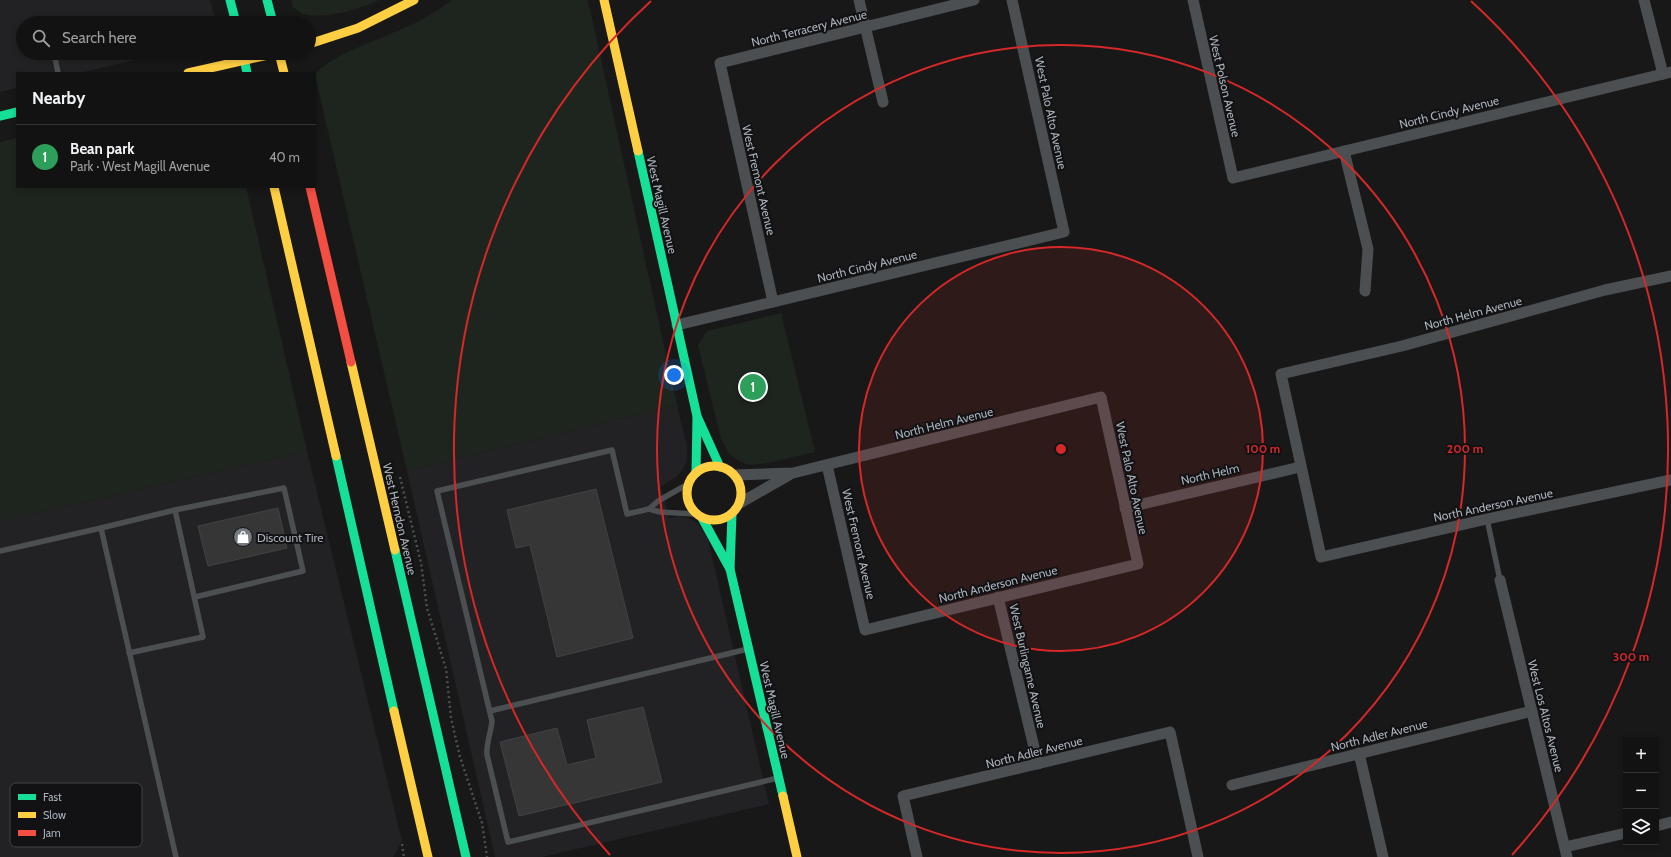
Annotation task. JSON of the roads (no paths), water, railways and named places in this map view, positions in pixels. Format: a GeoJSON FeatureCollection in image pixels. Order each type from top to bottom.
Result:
{"type":"FeatureCollection","features":[{"type":"Feature","properties":{"kind":"main road"},"geometry":{"type":"LineString","coordinates":[[230,0],[234,16]]}},
{"type":"Feature","properties":{"kind":"main road"},"geometry":{"type":"LineString","coordinates":[[267,0],[270,16]]}},
{"type":"Feature","properties":{"kind":"main road"},"geometry":{"type":"LineString","coordinates":[[316,42],[358,28],[414,0]]}},
{"type":"Feature","properties":{"kind":"main road","name":"West Magill Avenue"},"geometry":{"type":"LineString","coordinates":[[604,0],[697,416],[720,467]]}},
{"type":"Feature","properties":{"kind":"main road"},"geometry":{"type":"LineString","coordinates":[[191,72],[233,60]]}},
{"type":"Feature","properties":{"kind":"main road"},"geometry":{"type":"LineString","coordinates":[[244,60],[247,72]]}},
{"type":"Feature","properties":{"kind":"main road"},"geometry":{"type":"LineString","coordinates":[[280,60],[284,72]]}},
{"type":"Feature","properties":{"kind":"main road"},"geometry":{"type":"LineString","coordinates":[[0,116],[16,112]]}},
{"type":"Feature","properties":{"kind":"main road"},"geometry":{"type":"LineString","coordinates":[[274,188],[428,857]]}},
{"type":"Feature","properties":{"kind":"main road","name":"West Herndon Avenue"},"geometry":{"type":"LineString","coordinates":[[310,188],[466,857]]}},
{"type":"Feature","properties":{"kind":"main road","name":"West Magill Avenue"},"geometry":{"type":"LineString","coordinates":[[696,473],[697,416]]}},
{"type":"Feature","properties":{"kind":"main road"},"geometry":{"type":"LineString","coordinates":[[707,467],[720,467],[735,475],[741,489],[740,503],[732,514],[718,520],[699,516],[687,497],[688,484],[696,473],[707,467]]}},
{"type":"Feature","properties":{"kind":"main road","name":"West Magill Avenue"},"geometry":{"type":"LineString","coordinates":[[732,514],[730,569],[797,857]]}},
{"type":"Feature","properties":{"kind":"main road","name":"West Magill Avenue"},"geometry":{"type":"LineString","coordinates":[[699,516],[730,569]]}},
{"type":"Feature","properties":{"kind":"street"},"geometry":{"type":"LineString","coordinates":[[859,0],[883,102]]}},
{"type":"Feature","properties":{"kind":"street","name":"North Terracery Avenue"},"geometry":{"type":"LineString","coordinates":[[720,63],[974,0]]}},
{"type":"Feature","properties":{"kind":"street","name":"West Palo Alto Avenue"},"geometry":{"type":"LineString","coordinates":[[1012,0],[1064,232]]}},
{"type":"Feature","properties":{"kind":"street","name":"West Polson Avenue"},"geometry":{"type":"LineString","coordinates":[[1193,0],[1233,178]]}},
{"type":"Feature","properties":{"kind":"street"},"geometry":{"type":"LineString","coordinates":[[1644,0],[1667,73]]}},
{"type":"Feature","properties":{"kind":"street","name":"West Fremont Avenue"},"geometry":{"type":"LineString","coordinates":[[720,63],[773,302]]}},
{"type":"Feature","properties":{"kind":"street","name":"North Cindy Avenue"},"geometry":{"type":"LineString","coordinates":[[1233,178],[1667,73]]}},
{"type":"Feature","properties":{"kind":"street"},"geometry":{"type":"LineString","coordinates":[[1344,151],[1368,249],[1365,291]]}},
{"type":"Feature","properties":{"kind":"street","name":"North Cindy Avenue"},"geometry":{"type":"LineString","coordinates":[[677,325],[1064,232]]}},
{"type":"Feature","properties":{"kind":"street","name":"North Helm Avenue"},"geometry":{"type":"LineString","coordinates":[[1300,467],[1281,374],[1402,346],[1605,290],[1671,276]]}},
{"type":"Feature","properties":{"kind":"street","name":"West Palo Alto Avenue"},"geometry":{"type":"LineString","coordinates":[[1101,397],[1138,564]]}},
{"type":"Feature","properties":{"kind":"street","name":"North Helm Avenue"},"geometry":{"type":"LineString","coordinates":[[735,475],[793,473],[1101,397]]}},
{"type":"Feature","properties":{"kind":"street","name":"West Fremont Avenue"},"geometry":{"type":"LineString","coordinates":[[827,465],[865,630]]}},
{"type":"Feature","properties":{"kind":"street","name":"North Helm"},"geometry":{"type":"LineString","coordinates":[[1125,508],[1300,467]]}},
{"type":"Feature","properties":{"kind":"street","name":"North Anderson Avenue"},"geometry":{"type":"LineString","coordinates":[[1300,467],[1321,557],[1487,519],[1671,480]]}},
{"type":"Feature","properties":{"kind":"street","name":"North Helm Avenue"},"geometry":{"type":"LineString","coordinates":[[740,503],[793,473]]}},
{"type":"Feature","properties":{"kind":"street","name":"North Anderson Avenue"},"geometry":{"type":"LineString","coordinates":[[865,630],[1138,564]]}},
{"type":"Feature","properties":{"kind":"street","name":"West Los Altos Avenue"},"geometry":{"type":"LineString","coordinates":[[1500,580],[1566,852]]}},
{"type":"Feature","properties":{"kind":"street","name":"West Burlingame Avenue"},"geometry":{"type":"LineString","coordinates":[[998,597],[1038,764]]}},
{"type":"Feature","properties":{"kind":"street","name":"North Adler Avenue"},"geometry":{"type":"LineString","coordinates":[[1232,785],[1532,711]]}},
{"type":"Feature","properties":{"kind":"street","name":"North Adler Avenue"},"geometry":{"type":"LineString","coordinates":[[918,857],[904,796],[1170,732],[1198,857]]}},
{"type":"Feature","properties":{"kind":"street"},"geometry":{"type":"LineString","coordinates":[[1359,753],[1383,857]]}},
{"type":"Feature","properties":{"kind":"street"},"geometry":{"type":"LineString","coordinates":[[1659,825],[1671,822]]}},
{"type":"Feature","properties":{"kind":"street"},"geometry":{"type":"LineString","coordinates":[[1566,852],[1623,834]]}},
{"type":"Feature","properties":{"kind":"lane"},"geometry":{"type":"LineString","coordinates":[[55,60],[58,72]]}},
{"type":"Feature","properties":{"kind":"lane"},"geometry":{"type":"LineString","coordinates":[[699,516],[660,512],[649,509],[627,514],[612,450],[437,491],[490,711],[491,729],[486,744],[487,755],[508,842],[779,778]]}},
{"type":"Feature","properties":{"kind":"lane"},"geometry":{"type":"LineString","coordinates":[[649,509],[658,501],[688,484]]}},
{"type":"Feature","properties":{"kind":"lane"},"geometry":{"type":"LineString","coordinates":[[0,551],[174,510],[284,488],[302,571],[195,597]]}},
{"type":"Feature","properties":{"kind":"lane"},"geometry":{"type":"LineString","coordinates":[[129,653],[203,637],[174,510]]}},
{"type":"Feature","properties":{"kind":"lane"},"geometry":{"type":"LineString","coordinates":[[1487,519],[1500,580]]}},
{"type":"Feature","properties":{"kind":"lane"},"geometry":{"type":"LineString","coordinates":[[101,528],[176,857]]}},
{"type":"Feature","properties":{"kind":"lane"},"geometry":{"type":"LineString","coordinates":[[490,711],[749,649]]}},
{"type":"Feature","properties":{"kind":"place","name":"Bean park"},"geometry":{"type":"Point","coordinates":[753,387]}},
{"type":"Feature","properties":{"kind":"place","name":"Discount Tire"},"geometry":{"type":"Point","coordinates":[243,537]}}]}
